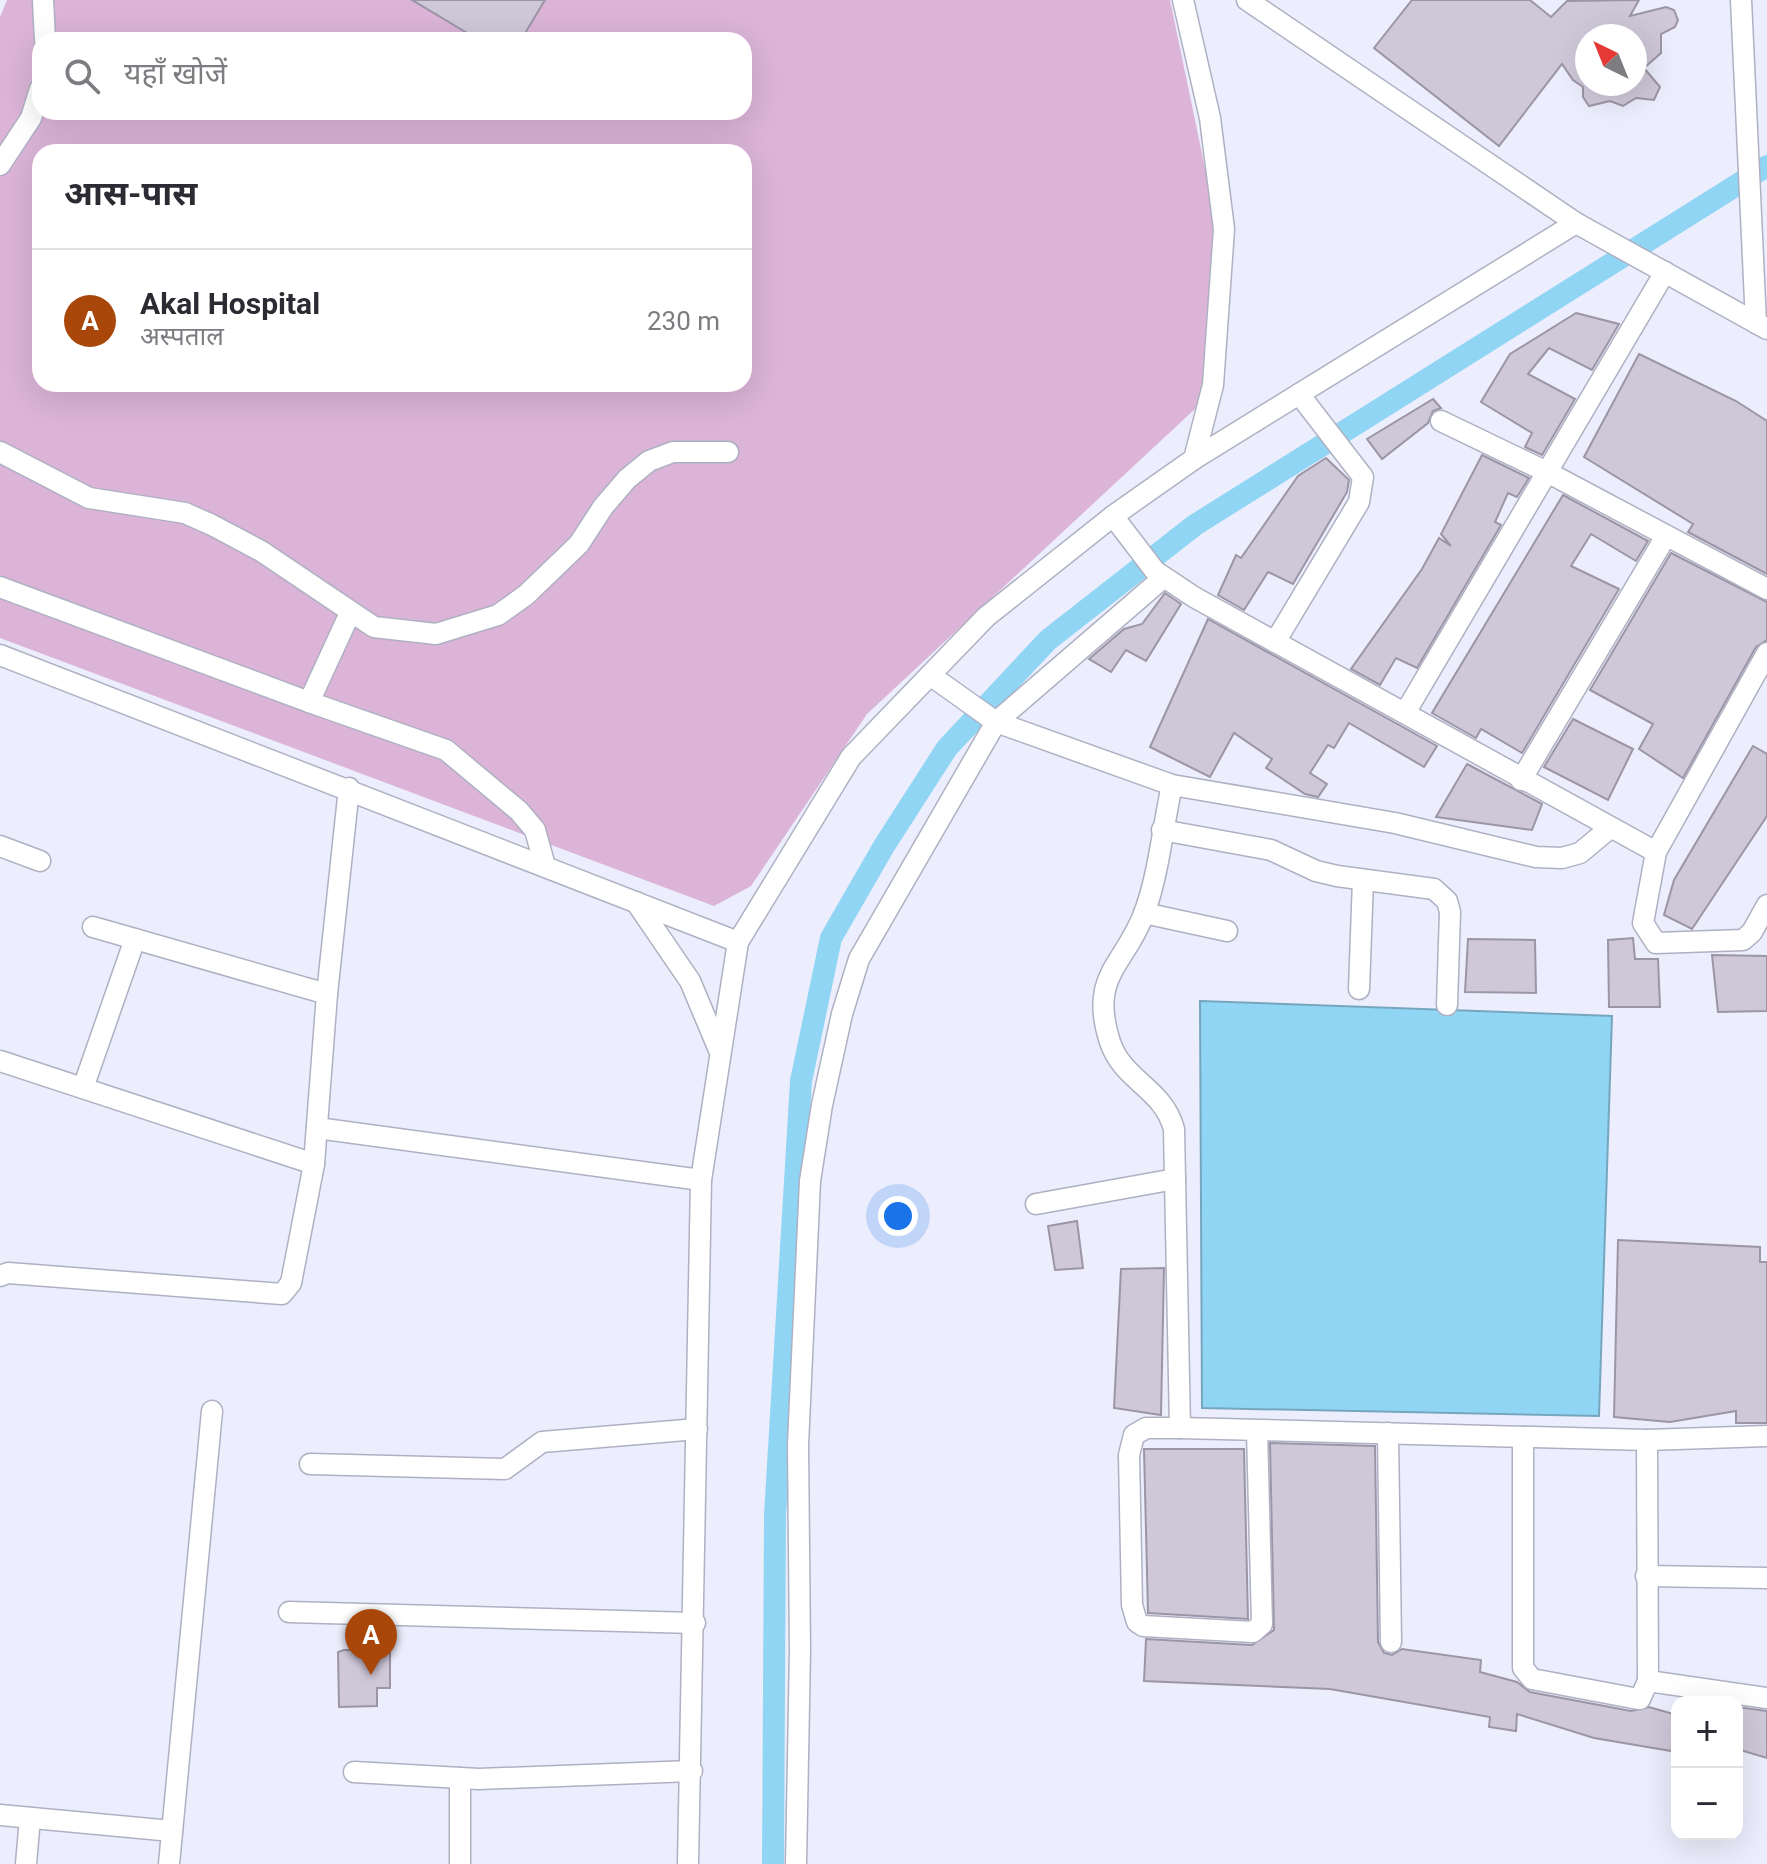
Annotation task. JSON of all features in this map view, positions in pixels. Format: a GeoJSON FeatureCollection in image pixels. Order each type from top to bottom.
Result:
{"type":"FeatureCollection","features":[{"type":"Feature","properties":{"kind":"street"},"geometry":{"type":"LineString","coordinates":[[43,0],[45,32]]}},
{"type":"Feature","properties":{"kind":"street"},"geometry":{"type":"LineString","coordinates":[[1183,0],[1210,118],[1224,229],[1213,385],[1194,459]]}},
{"type":"Feature","properties":{"kind":"street"},"geometry":{"type":"LineString","coordinates":[[1247,0],[1576,223],[1761,326]]}},
{"type":"Feature","properties":{"kind":"street"},"geometry":{"type":"LineString","coordinates":[[1741,0],[1759,202],[1761,326]]}},
{"type":"Feature","properties":{"kind":"street"},"geometry":{"type":"LineString","coordinates":[[0,165],[32,115]]}},
{"type":"Feature","properties":{"kind":"street"},"geometry":{"type":"LineString","coordinates":[[688,1864],[695,1623],[701,1180],[738,942],[851,757],[986,617],[1113,516],[1194,459],[1576,223]]}},
{"type":"Feature","properties":{"kind":"street"},"geometry":{"type":"LineString","coordinates":[[1405,713],[1665,272]]}},
{"type":"Feature","properties":{"kind":"street"},"geometry":{"type":"LineString","coordinates":[[1275,642],[1359,502],[1363,477],[1299,394]]}},
{"type":"Feature","properties":{"kind":"street"},"geometry":{"type":"LineString","coordinates":[[1441,421],[1547,472],[1767,589]]}},
{"type":"Feature","properties":{"kind":"street"},"geometry":{"type":"LineString","coordinates":[[0,452],[89,498],[185,513],[212,525],[261,551],[374,627],[436,634],[498,615],[526,595],[579,544],[603,507],[627,479],[649,461],[673,452],[728,452]]}},
{"type":"Feature","properties":{"kind":"street"},"geometry":{"type":"LineString","coordinates":[[1113,516],[1131,544],[1159,574],[1521,780],[1656,852]]}},
{"type":"Feature","properties":{"kind":"street"},"geometry":{"type":"LineString","coordinates":[[1521,780],[1666,536]]}},
{"type":"Feature","properties":{"kind":"street"},"geometry":{"type":"LineString","coordinates":[[796,1864],[800,1650],[798,1445],[810,1181],[822,1105],[842,1014],[859,959],[990,718],[1159,574]]}},
{"type":"Feature","properties":{"kind":"street"},"geometry":{"type":"LineString","coordinates":[[0,587],[446,750],[476,772],[535,830],[545,866]]}},
{"type":"Feature","properties":{"kind":"street"},"geometry":{"type":"LineString","coordinates":[[309,702],[350,613]]}},
{"type":"Feature","properties":{"kind":"street"},"geometry":{"type":"LineString","coordinates":[[1767,653],[1656,852],[1643,923],[1656,943],[1743,940],[1752,932],[1767,905]]}},
{"type":"Feature","properties":{"kind":"street"},"geometry":{"type":"LineString","coordinates":[[0,655],[349,788],[738,942]]}},
{"type":"Feature","properties":{"kind":"street"},"geometry":{"type":"LineString","coordinates":[[930,675],[990,718],[1172,785],[1395,823],[1536,857],[1562,858],[1580,853],[1610,828]]}},
{"type":"Feature","properties":{"kind":"street"},"geometry":{"type":"LineString","coordinates":[[1172,785],[1144,913],[1111,968],[1104,987],[1105,1027],[1114,1054],[1170,1112],[1174,1129],[1180,1428]]}},
{"type":"Feature","properties":{"kind":"street"},"geometry":{"type":"LineString","coordinates":[[0,1276],[8,1273],[282,1294],[291,1283],[314,1164],[327,994],[349,788]]}},
{"type":"Feature","properties":{"kind":"street"},"geometry":{"type":"LineString","coordinates":[[1162,830],[1271,850],[1316,871],[1434,889],[1447,901],[1447,1005]]}},
{"type":"Feature","properties":{"kind":"street"},"geometry":{"type":"LineString","coordinates":[[0,846],[40,861]]}},
{"type":"Feature","properties":{"kind":"street"},"geometry":{"type":"LineString","coordinates":[[1359,989],[1363,880]]}},
{"type":"Feature","properties":{"kind":"street"},"geometry":{"type":"LineString","coordinates":[[636,902],[690,981],[720,1054]]}},
{"type":"Feature","properties":{"kind":"street"},"geometry":{"type":"LineString","coordinates":[[1144,913],[1227,931]]}},
{"type":"Feature","properties":{"kind":"street"},"geometry":{"type":"LineString","coordinates":[[93,927],[327,994]]}},
{"type":"Feature","properties":{"kind":"street"},"geometry":{"type":"LineString","coordinates":[[83,1088],[135,939]]}},
{"type":"Feature","properties":{"kind":"street"},"geometry":{"type":"LineString","coordinates":[[0,1061],[314,1164]]}},
{"type":"Feature","properties":{"kind":"street"},"geometry":{"type":"LineString","coordinates":[[317,1128],[701,1180]]}},
{"type":"Feature","properties":{"kind":"street"},"geometry":{"type":"LineString","coordinates":[[1036,1204],[1175,1179]]}},
{"type":"Feature","properties":{"kind":"street"},"geometry":{"type":"LineString","coordinates":[[169,1864],[212,1411]]}},
{"type":"Feature","properties":{"kind":"street"},"geometry":{"type":"LineString","coordinates":[[1257,1430],[1262,1624],[1253,1632],[1157,1629],[1137,1622],[1132,1605],[1129,1455],[1134,1435],[1139,1430],[1180,1428],[1647,1440],[1767,1436]]}},
{"type":"Feature","properties":{"kind":"street"},"geometry":{"type":"LineString","coordinates":[[310,1464],[505,1469],[542,1442],[697,1429]]}},
{"type":"Feature","properties":{"kind":"street"},"geometry":{"type":"LineString","coordinates":[[1388,1433],[1391,1642]]}},
{"type":"Feature","properties":{"kind":"street"},"geometry":{"type":"LineString","coordinates":[[1523,1437],[1523,1668],[1532,1679],[1640,1699],[1645,1694],[1648,1681],[1647,1440]]}},
{"type":"Feature","properties":{"kind":"street"},"geometry":{"type":"LineString","coordinates":[[1646,1576],[1767,1578]]}},
{"type":"Feature","properties":{"kind":"street"},"geometry":{"type":"LineString","coordinates":[[289,1612],[695,1623]]}},
{"type":"Feature","properties":{"kind":"street"},"geometry":{"type":"LineString","coordinates":[[1648,1681],[1767,1698]]}},
{"type":"Feature","properties":{"kind":"street"},"geometry":{"type":"LineString","coordinates":[[354,1772],[460,1778],[692,1771]]}},
{"type":"Feature","properties":{"kind":"street"},"geometry":{"type":"LineString","coordinates":[[460,1778],[460,1864]]}},
{"type":"Feature","properties":{"kind":"street"},"geometry":{"type":"LineString","coordinates":[[0,1815],[172,1831]]}},
{"type":"Feature","properties":{"kind":"street"},"geometry":{"type":"LineString","coordinates":[[26,1864],[30,1818]]}},
{"type":"Feature","properties":{"kind":"shaded area"},"geometry":{"type":"Polygon","coordinates":[[[7,0],[1170,0],[1216,221],[1209,396],[867,714],[751,886],[714,906],[0,638],[0,17],[7,0]]]}},
{"type":"Feature","properties":{"kind":"water"},"geometry":{"type":"Polygon","coordinates":[[[1200,1001],[1612,1016],[1599,1416],[1202,1408],[1200,1001]]]}},
{"type":"Feature","properties":{"kind":"building"},"geometry":{"type":"Polygon","coordinates":[[[412,0],[545,0],[526,32],[466,32],[412,0]]]}},
{"type":"Feature","properties":{"kind":"building"},"geometry":{"type":"Polygon","coordinates":[[[1412,0],[1530,0],[1551,17],[1567,1],[1639,0],[1630,16],[1666,7],[1674,10],[1678,20],[1675,27],[1661,34],[1661,53],[1647,65],[1647,24],[1575,24],[1575,81],[1562,64],[1499,146],[1374,48],[1412,0]]]}},
{"type":"Feature","properties":{"kind":"building"},"geometry":{"type":"Polygon","coordinates":[[[1647,72],[1660,87],[1654,100],[1636,98],[1623,106],[1610,101],[1589,106],[1583,97],[1647,96],[1647,72]]]}},
{"type":"Feature","properties":{"kind":"building"},"geometry":{"type":"Polygon","coordinates":[[[1576,313],[1619,324],[1592,370],[1549,348],[1528,374],[1575,399],[1542,455],[1525,447],[1532,433],[1481,402],[1510,354],[1576,313]]]}},
{"type":"Feature","properties":{"kind":"building"},"geometry":{"type":"Polygon","coordinates":[[[1639,354],[1736,401],[1767,421],[1767,574],[1688,532],[1693,524],[1584,457],[1639,354]]]}},
{"type":"Feature","properties":{"kind":"building"},"geometry":{"type":"Polygon","coordinates":[[[1433,399],[1441,408],[1433,411],[1428,423],[1382,459],[1367,439],[1433,399]]]}},
{"type":"Feature","properties":{"kind":"building"},"geometry":{"type":"Polygon","coordinates":[[[1482,455],[1529,478],[1517,497],[1508,493],[1495,522],[1501,525],[1417,668],[1396,658],[1380,685],[1351,669],[1422,569],[1439,538],[1451,546],[1441,534],[1482,455]]]}},
{"type":"Feature","properties":{"kind":"building"},"geometry":{"type":"Polygon","coordinates":[[[1326,458],[1349,480],[1347,492],[1293,584],[1268,572],[1244,610],[1218,595],[1236,555],[1241,558],[1298,476],[1326,458]]]}},
{"type":"Feature","properties":{"kind":"building"},"geometry":{"type":"Polygon","coordinates":[[[1563,495],[1648,541],[1636,561],[1591,534],[1571,566],[1619,589],[1522,753],[1481,729],[1476,738],[1432,713],[1563,495]]]}},
{"type":"Feature","properties":{"kind":"building"},"geometry":{"type":"Polygon","coordinates":[[[1671,553],[1767,602],[1767,640],[1756,647],[1683,778],[1639,749],[1653,724],[1590,690],[1671,553]]]}},
{"type":"Feature","properties":{"kind":"building"},"geometry":{"type":"Polygon","coordinates":[[[1165,593],[1181,604],[1146,661],[1126,650],[1111,672],[1089,659],[1124,629],[1142,624],[1165,593]]]}},
{"type":"Feature","properties":{"kind":"building"},"geometry":{"type":"Polygon","coordinates":[[[1208,619],[1437,746],[1424,767],[1349,723],[1334,748],[1328,745],[1310,773],[1327,784],[1318,797],[1305,794],[1266,768],[1272,759],[1234,733],[1210,777],[1150,747],[1208,619]]]}},
{"type":"Feature","properties":{"kind":"building"},"geometry":{"type":"Polygon","coordinates":[[[1573,719],[1633,749],[1608,800],[1544,767],[1573,719]]]}},
{"type":"Feature","properties":{"kind":"building"},"geometry":{"type":"Polygon","coordinates":[[[1753,746],[1767,754],[1767,816],[1692,929],[1664,915],[1674,880],[1753,746]]]}},
{"type":"Feature","properties":{"kind":"building"},"geometry":{"type":"Polygon","coordinates":[[[1467,764],[1542,804],[1532,830],[1436,817],[1467,764]]]}},
{"type":"Feature","properties":{"kind":"building"},"geometry":{"type":"Polygon","coordinates":[[[1633,938],[1635,959],[1658,959],[1660,1007],[1609,1007],[1608,940],[1633,938]]]}},
{"type":"Feature","properties":{"kind":"building"},"geometry":{"type":"Polygon","coordinates":[[[1468,939],[1535,940],[1536,993],[1465,992],[1468,939]]]}},
{"type":"Feature","properties":{"kind":"building"},"geometry":{"type":"Polygon","coordinates":[[[1712,955],[1767,956],[1767,1011],[1718,1012],[1712,955]]]}},
{"type":"Feature","properties":{"kind":"building"},"geometry":{"type":"Polygon","coordinates":[[[1077,1221],[1083,1268],[1055,1270],[1048,1226],[1077,1221]]]}},
{"type":"Feature","properties":{"kind":"building"},"geometry":{"type":"Polygon","coordinates":[[[1618,1240],[1760,1247],[1760,1262],[1767,1262],[1767,1423],[1736,1423],[1736,1411],[1670,1422],[1614,1417],[1618,1240]]]}},
{"type":"Feature","properties":{"kind":"building"},"geometry":{"type":"Polygon","coordinates":[[[1164,1268],[1161,1415],[1114,1408],[1121,1269],[1164,1268]]]}},
{"type":"Feature","properties":{"kind":"building"},"geometry":{"type":"Polygon","coordinates":[[[1270,1443],[1375,1446],[1378,1642],[1384,1653],[1392,1655],[1402,1649],[1481,1660],[1480,1672],[1517,1682],[1530,1692],[1631,1711],[1649,1707],[1671,1713],[1671,1751],[1594,1738],[1517,1714],[1516,1731],[1489,1727],[1490,1717],[1330,1689],[1144,1681],[1146,1639],[1252,1645],[1274,1630],[1270,1443]]]}},
{"type":"Feature","properties":{"kind":"building"},"geometry":{"type":"Polygon","coordinates":[[[1144,1449],[1244,1449],[1248,1619],[1148,1613],[1144,1449]]]}},
{"type":"Feature","properties":{"kind":"building"},"geometry":{"type":"Polygon","coordinates":[[[390,1650],[390,1688],[377,1688],[377,1706],[339,1707],[338,1652],[390,1650]]]}},
{"type":"Feature","properties":{"kind":"building"},"geometry":{"type":"Polygon","coordinates":[[[1743,1708],[1767,1711],[1767,1758],[1743,1751],[1743,1708]]]}},
{"type":"Feature","properties":{"kind":"waterway"},"geometry":{"type":"LineString","coordinates":[[773,1864],[775,1515],[801,1081],[831,938],[884,846],[947,748],[1048,640],[1195,525],[1767,166]]}},
{"type":"Feature","properties":{"kind":"place","name":"Akal Hospital"},"geometry":{"type":"Point","coordinates":[371,1675]}}]}
